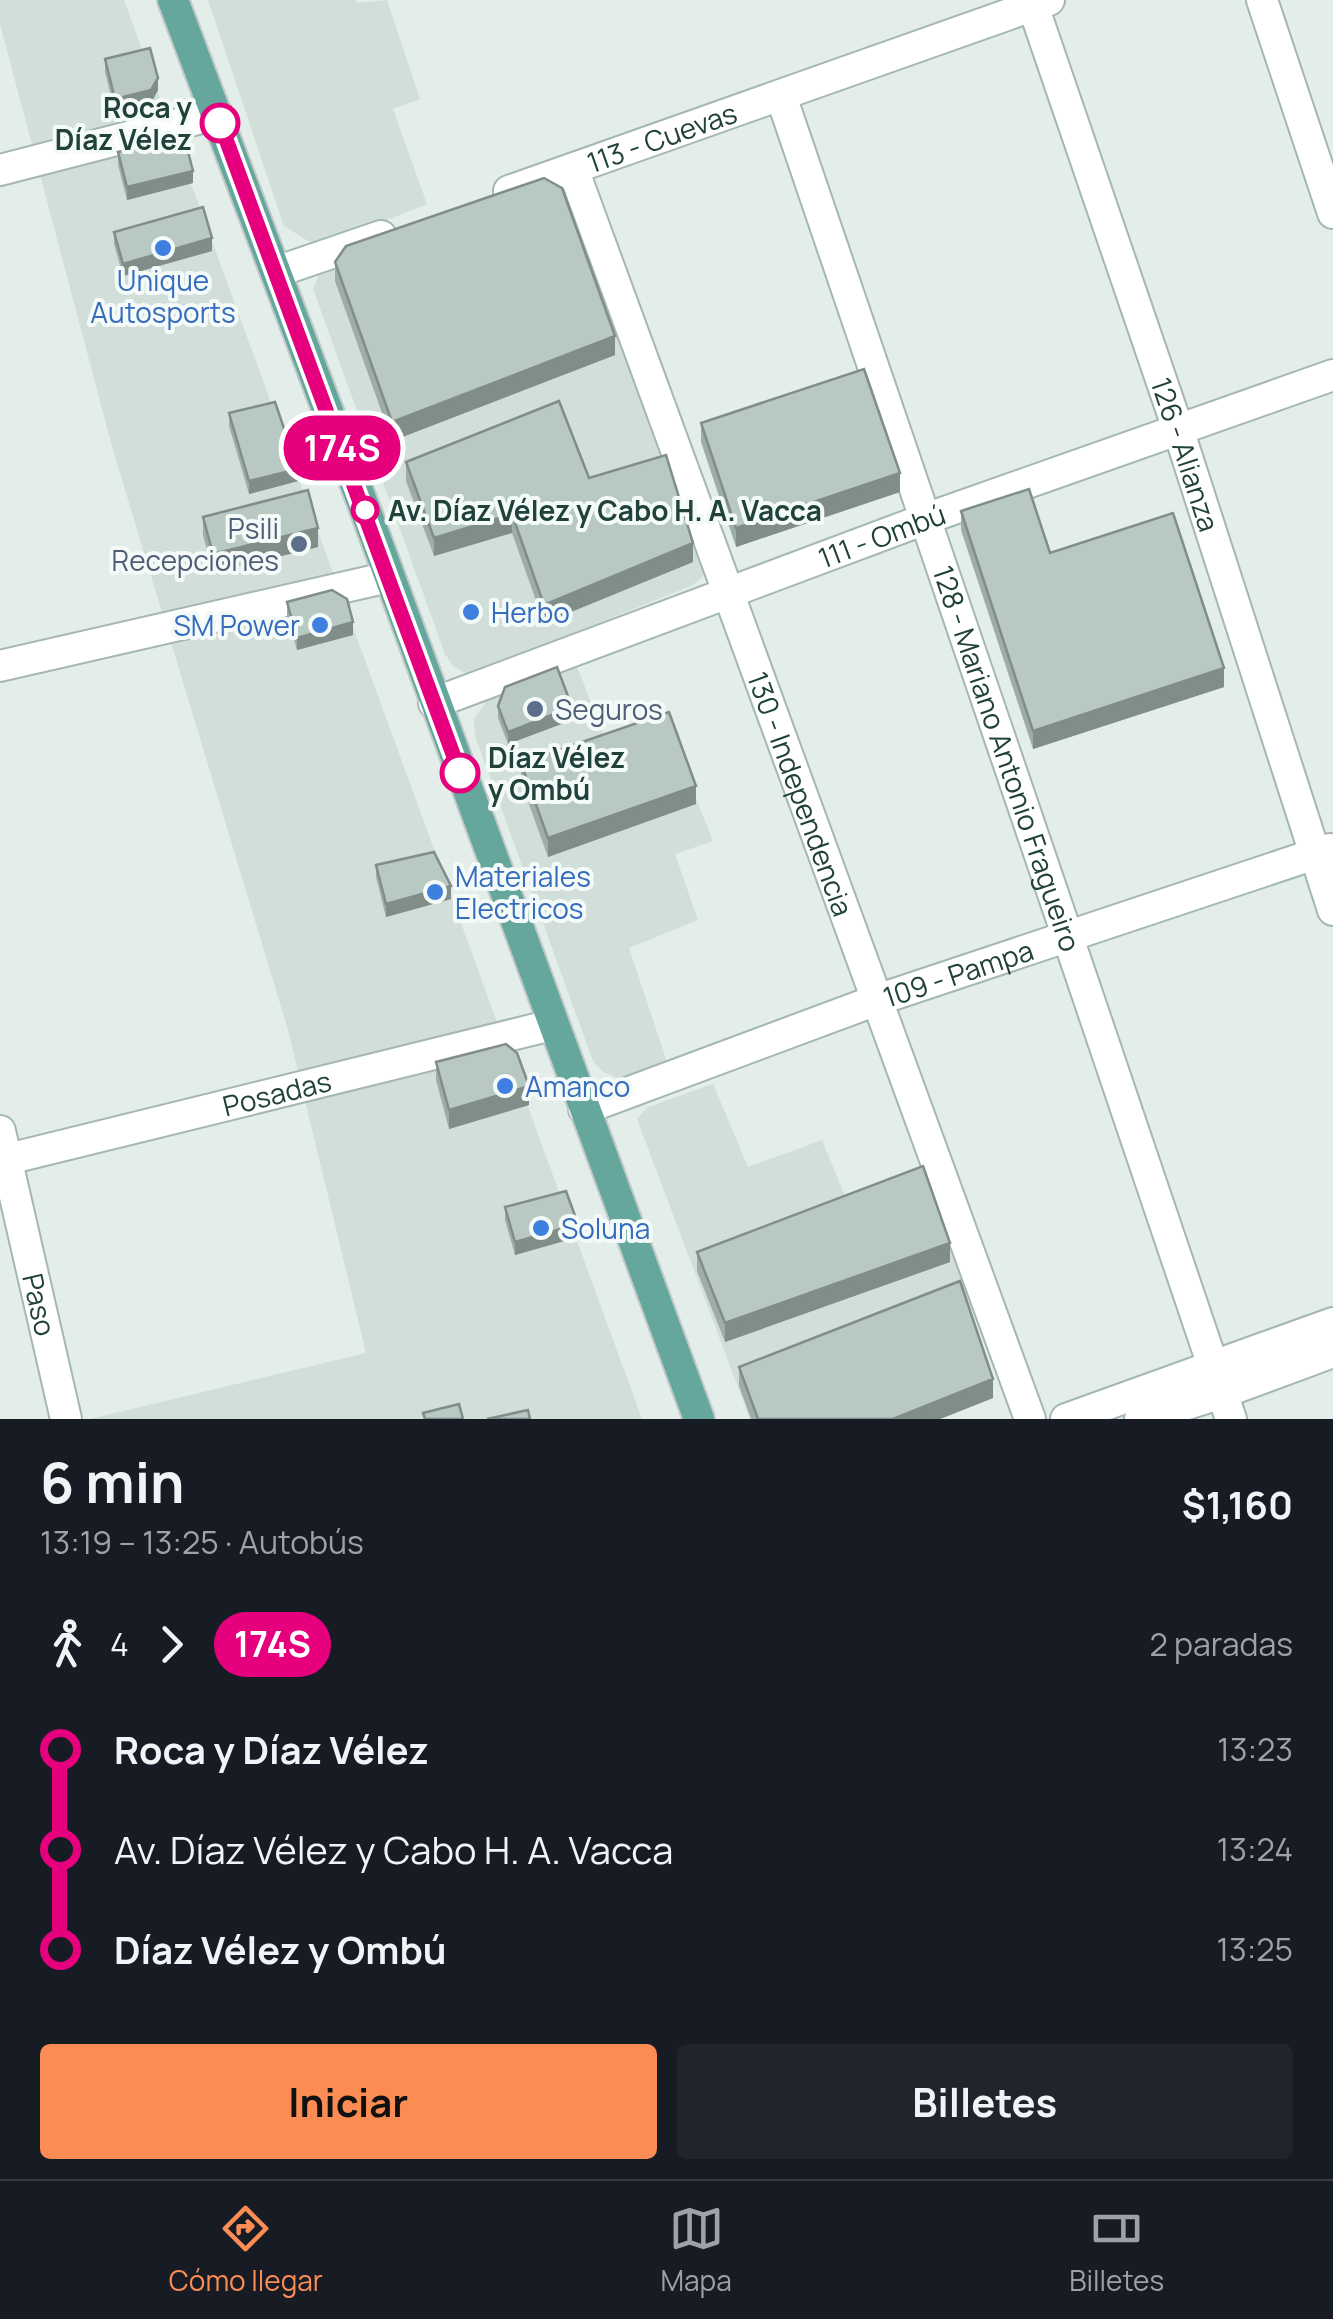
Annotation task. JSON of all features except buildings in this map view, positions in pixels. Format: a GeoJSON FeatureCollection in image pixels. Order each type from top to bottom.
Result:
{"type":"FeatureCollection","features":[{"type":"Feature","properties":{"kind":"main road"},"geometry":{"type":"LineString","coordinates":[[174,0],[699,1419]]}},
{"type":"Feature","properties":{"kind":"street"},"geometry":{"type":"LineString","coordinates":[[1262,0],[1333,213]]}},
{"type":"Feature","properties":{"kind":"street","name":"113 - Cuevas"},"geometry":{"type":"LineString","coordinates":[[480,201],[1038,2]]}},
{"type":"Feature","properties":{"kind":"street","name":"126 - Alianza"},"geometry":{"type":"LineString","coordinates":[[1038,2],[1179,432],[1324,852],[1333,910]]}},
{"type":"Feature","properties":{"kind":"street","name":"128 - Mariano Antonio Fragueiro"},"geometry":{"type":"LineString","coordinates":[[781,96],[928,518],[1222,1393]]}},
{"type":"Feature","properties":{"kind":"street"},"geometry":{"type":"LineString","coordinates":[[0,170],[217,114]]}},
{"type":"Feature","properties":{"kind":"street","name":"130 - Independencia"},"geometry":{"type":"LineString","coordinates":[[573,169],[1030,1419]]}},
{"type":"Feature","properties":{"kind":"street"},"geometry":{"type":"LineString","coordinates":[[276,272],[406,227]]}},
{"type":"Feature","properties":{"kind":"street","name":"111 - Ombú"},"geometry":{"type":"LineString","coordinates":[[434,703],[928,518],[1333,375]]}},
{"type":"Feature","properties":{"kind":"street"},"geometry":{"type":"LineString","coordinates":[[0,666],[389,577]]}},
{"type":"Feature","properties":{"kind":"street","name":"109 - Pampa"},"geometry":{"type":"LineString","coordinates":[[584,1108],[874,1001],[1324,852]]}},
{"type":"Feature","properties":{"kind":"street","name":"Posadas"},"geometry":{"type":"LineString","coordinates":[[2,1150],[552,1025]]}},
{"type":"Feature","properties":{"kind":"street","name":"Paso"},"geometry":{"type":"LineString","coordinates":[[2,1150],[66,1419]]}},
{"type":"Feature","properties":{"kind":"street"},"geometry":{"type":"LineString","coordinates":[[1066,1419],[1222,1393],[1333,1323]]}},
{"type":"Feature","properties":{"kind":"street"},"geometry":{"type":"LineString","coordinates":[[1140,1419],[1333,1352]]}},
{"type":"Feature","properties":{"kind":"shaded area"},"geometry":{"type":"Polygon","coordinates":[[[0,0],[124,0],[642,1419],[90,1419],[366,1353],[288,1030],[113,450],[0,24],[0,0]]]}},
{"type":"Feature","properties":{"kind":"shaded area"},"geometry":{"type":"Polygon","coordinates":[[[208,0],[387,0],[420,99],[393,109],[427,204],[325,245],[308,241],[284,226],[208,0]]]}},
{"type":"Feature","properties":{"kind":"shaded area"},"geometry":{"type":"Polygon","coordinates":[[[562,191],[571,201],[708,564],[702,578],[691,586],[469,675],[454,667],[445,654],[313,289],[319,275],[329,266],[562,191]]]}},
{"type":"Feature","properties":{"kind":"shaded area"},"geometry":{"type":"Polygon","coordinates":[[[574,659],[610,751],[669,731],[713,841],[675,854],[698,920],[629,948],[668,1065],[623,1080],[603,1072],[593,1061],[475,736],[474,720],[489,696],[574,659]]]}},
{"type":"Feature","properties":{"kind":"shaded area"},"geometry":{"type":"Polygon","coordinates":[[[713,1084],[748,1167],[822,1140],[851,1211],[936,1180],[994,1396],[938,1419],[750,1419],[637,1119],[648,1107],[713,1084]]]}},
{"type":"Feature","properties":{"kind":"bus line","name":"174S"},"geometry":{"type":"LineString","coordinates":[[220,123],[460,773]]}},
{"type":"Feature","properties":{"kind":"place","name":"Roca y Díaz Vélez"},"geometry":{"type":"Point","coordinates":[220,123]}},
{"type":"Feature","properties":{"kind":"place","name":"Unique Autosports"},"geometry":{"type":"Point","coordinates":[163,248]}},
{"type":"Feature","properties":{"kind":"place","name":"Av. Díaz Vélez y Cabo H. A. Vacca"},"geometry":{"type":"Point","coordinates":[365,510]}},
{"type":"Feature","properties":{"kind":"place","name":"Psili Recepciones"},"geometry":{"type":"Point","coordinates":[299,544]}},
{"type":"Feature","properties":{"kind":"place","name":"Herbo"},"geometry":{"type":"Point","coordinates":[471,612]}},
{"type":"Feature","properties":{"kind":"place","name":"SM Power"},"geometry":{"type":"Point","coordinates":[320,625]}},
{"type":"Feature","properties":{"kind":"place","name":"Seguros"},"geometry":{"type":"Point","coordinates":[535,709]}},
{"type":"Feature","properties":{"kind":"place","name":"Díaz Vélez y Ombú"},"geometry":{"type":"Point","coordinates":[460,773]}},
{"type":"Feature","properties":{"kind":"place","name":"Materiales Electricos"},"geometry":{"type":"Point","coordinates":[435,892]}},
{"type":"Feature","properties":{"kind":"place","name":"Amanco"},"geometry":{"type":"Point","coordinates":[505,1086]}},
{"type":"Feature","properties":{"kind":"place","name":"Soluna"},"geometry":{"type":"Point","coordinates":[541,1228]}}]}
